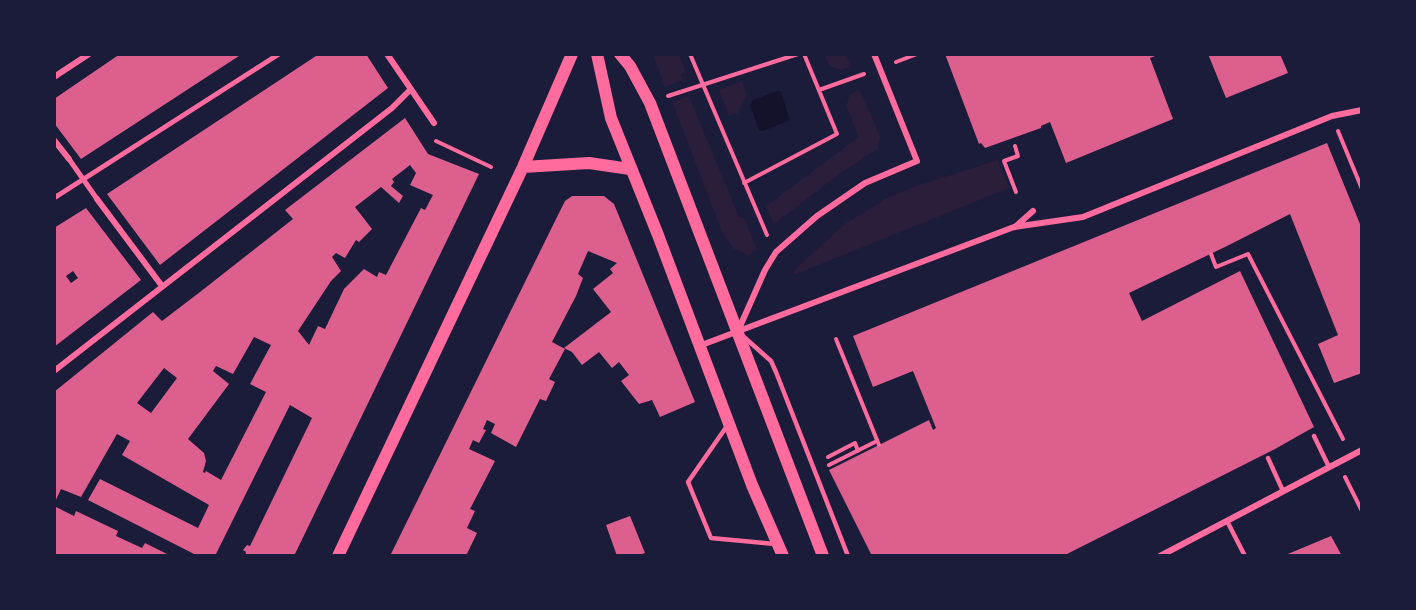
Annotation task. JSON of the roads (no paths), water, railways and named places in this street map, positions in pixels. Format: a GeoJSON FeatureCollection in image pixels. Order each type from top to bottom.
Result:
{"type":"FeatureCollection","features":[{"type":"Feature","properties":{"kind":"main road"},"geometry":{"type":"LineString","coordinates":[[338,556],[523,167],[572,54]]}},
{"type":"Feature","properties":{"kind":"main road"},"geometry":{"type":"LineString","coordinates":[[597,54],[611,118],[658,235],[752,485],[781,550]]}},
{"type":"Feature","properties":{"kind":"main road"},"geometry":{"type":"LineString","coordinates":[[620,54],[630,66],[650,103],[823,556]]}},
{"type":"Feature","properties":{"kind":"main road"},"geometry":{"type":"LineString","coordinates":[[523,167],[589,163],[630,169]]}},
{"type":"Feature","properties":{"kind":"street"},"geometry":{"type":"LineString","coordinates":[[54,77],[89,54]]}},
{"type":"Feature","properties":{"kind":"street"},"geometry":{"type":"LineString","coordinates":[[54,198],[279,54]]}},
{"type":"Feature","properties":{"kind":"street"},"geometry":{"type":"LineString","coordinates":[[387,54],[434,123]]}},
{"type":"Feature","properties":{"kind":"street"},"geometry":{"type":"LineString","coordinates":[[738,332],[765,270],[776,252],[817,216],[865,183],[917,161],[874,54]]}},
{"type":"Feature","properties":{"kind":"street"},"geometry":{"type":"LineString","coordinates":[[54,371],[392,108],[411,89]]}},
{"type":"Feature","properties":{"kind":"street"},"geometry":{"type":"LineString","coordinates":[[699,346],[1014,227],[1083,217],[1332,116],[1362,110]]}},
{"type":"Feature","properties":{"kind":"street"},"geometry":{"type":"LineString","coordinates":[[54,140],[162,286]]}},
{"type":"Feature","properties":{"kind":"street"},"geometry":{"type":"LineString","coordinates":[[1014,227],[1033,211]]}},
{"type":"Feature","properties":{"kind":"street"},"geometry":{"type":"LineString","coordinates":[[1160,556],[1362,450]]}},
{"type":"Feature","properties":{"kind":"lane"},"geometry":{"type":"LineString","coordinates":[[738,332],[774,367],[848,556]]}},
{"type":"Feature","properties":{"kind":"lane"},"geometry":{"type":"LineString","coordinates":[[729,424],[688,482],[711,538],[781,550]]}},
{"type":"Feature","properties":{"kind":"lane"},"geometry":{"type":"LineString","coordinates":[[1314,436],[1329,467]]}},
{"type":"Feature","properties":{"kind":"lane"},"geometry":{"type":"LineString","coordinates":[[1268,458],[1283,491]]}},
{"type":"Feature","properties":{"kind":"lane"},"geometry":{"type":"LineString","coordinates":[[1227,521],[1245,556]]}}]}
